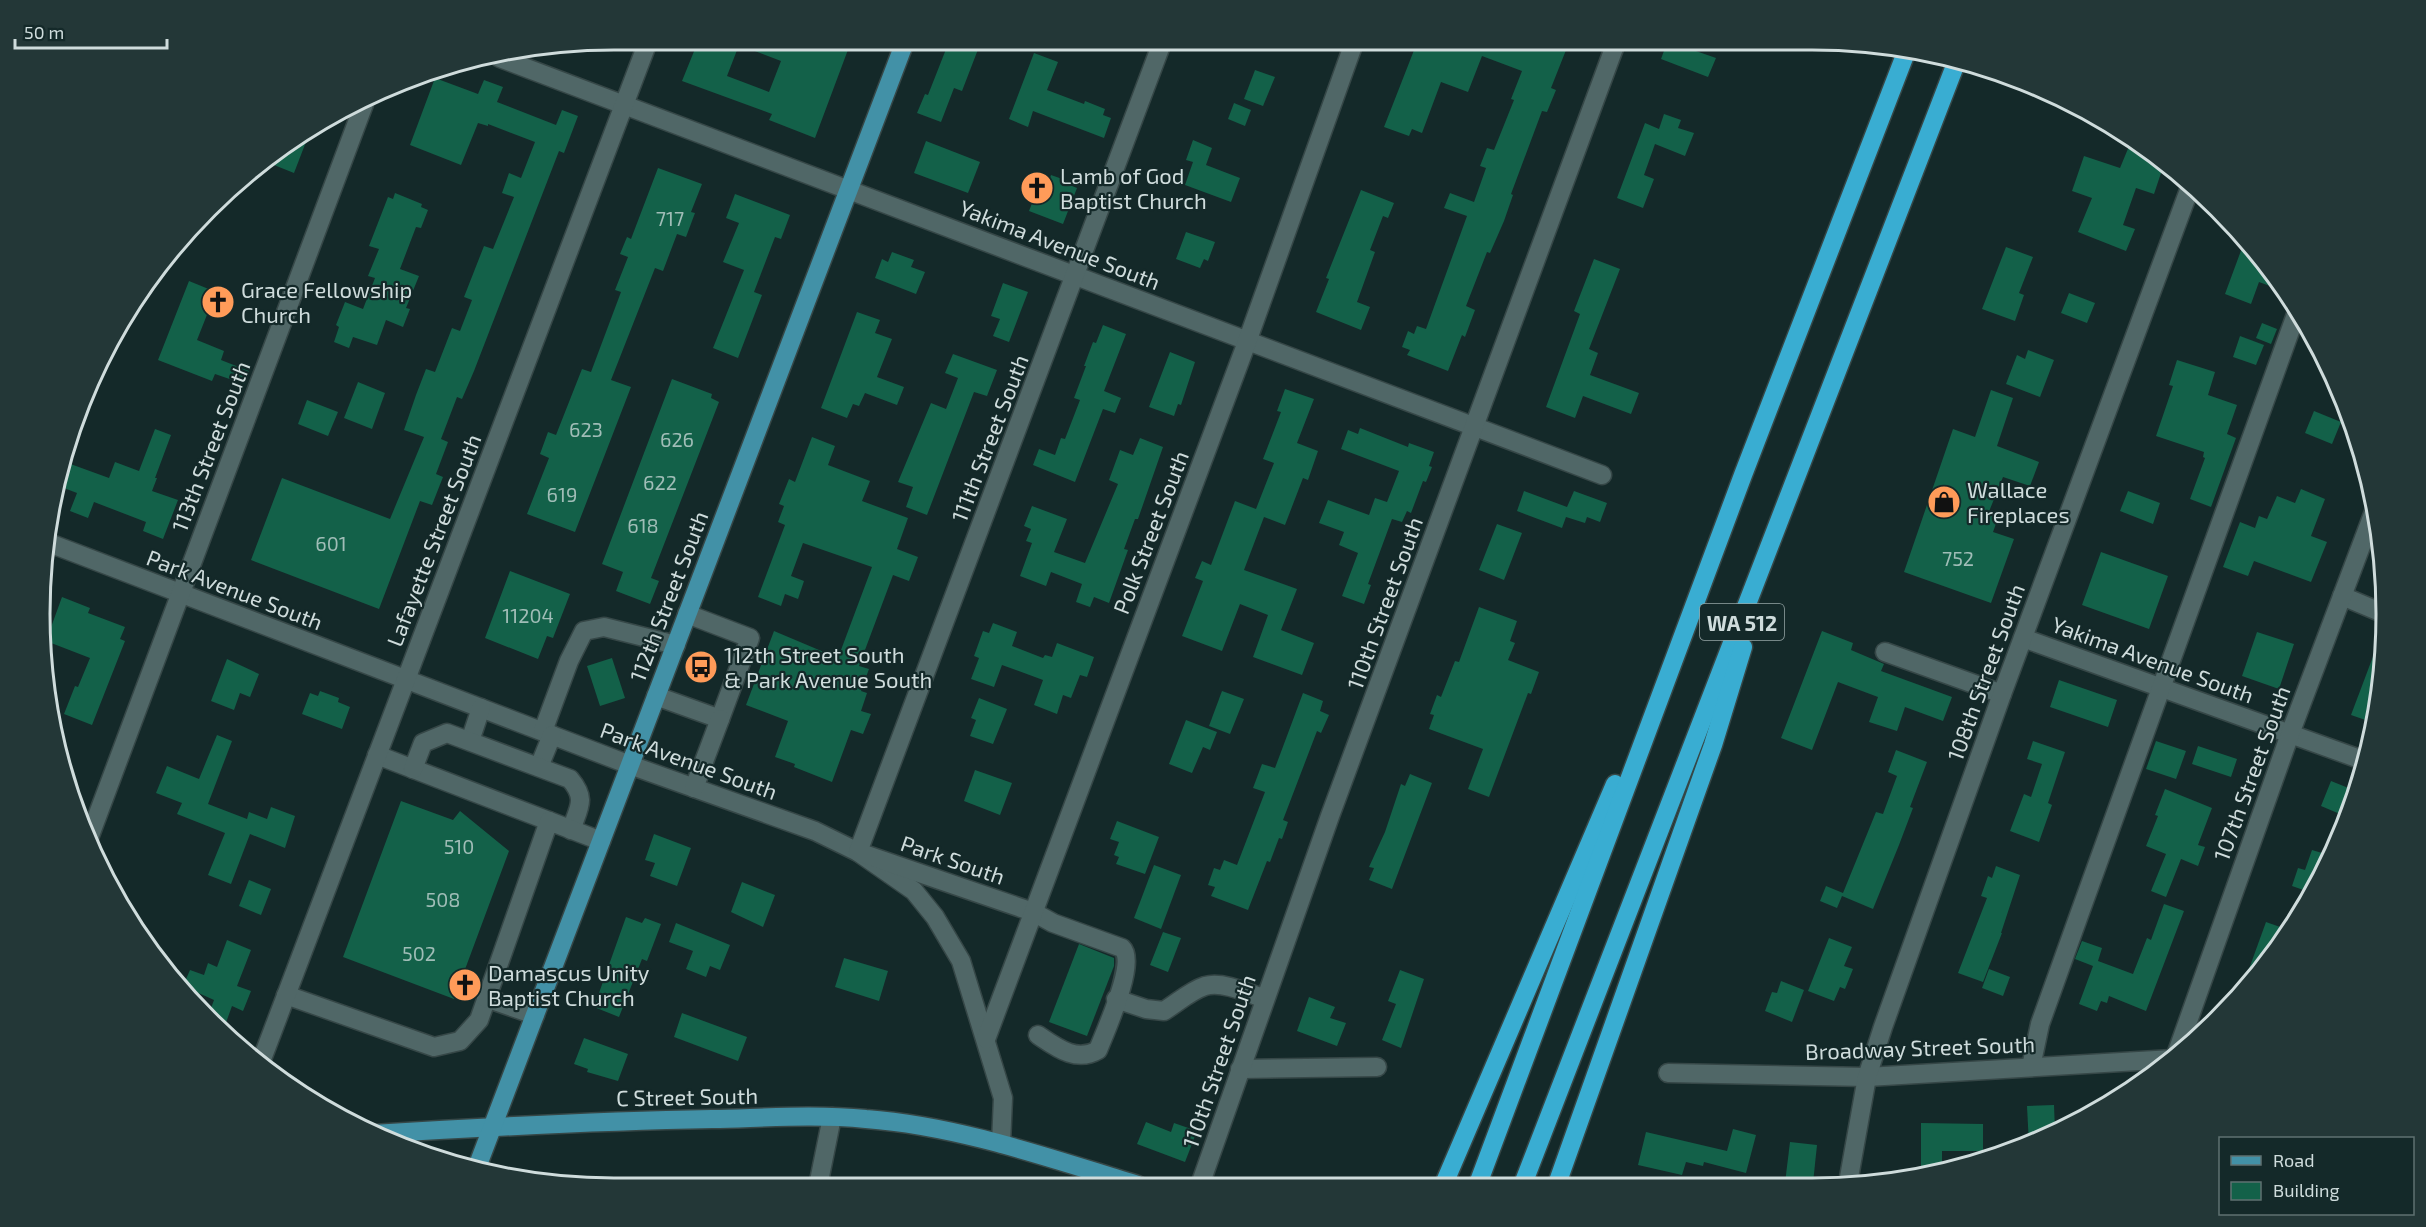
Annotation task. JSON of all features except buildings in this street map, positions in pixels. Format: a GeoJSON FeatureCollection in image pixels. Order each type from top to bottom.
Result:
{"type":"FeatureCollection","features":[{"type":"Feature","properties":{"kind":"highway","name":"WA 512"},"geometry":{"type":"LineString","coordinates":[[1480,1178],[1743,475],[1904,57]]}},
{"type":"Feature","properties":{"kind":"highway","name":"WA 512"},"geometry":{"type":"LineString","coordinates":[[1525,1178],[1954,68]]}},
{"type":"Feature","properties":{"kind":"highway"},"geometry":{"type":"LineString","coordinates":[[1447,1178],[1529,991],[1743,475]]}},
{"type":"Feature","properties":{"kind":"highway"},"geometry":{"type":"LineString","coordinates":[[1559,1178],[1713,745],[1792,491]]}},
{"type":"Feature","properties":{"kind":"main road","name":"112th Street South"},"geometry":{"type":"LineString","coordinates":[[479,1161],[902,50]]}},
{"type":"Feature","properties":{"kind":"main road","name":"C Street South"},"geometry":{"type":"LineString","coordinates":[[393,1133],[643,1120],[832,1117],[898,1122],[1001,1144]]}},
{"type":"Feature","properties":{"kind":"main road"},"geometry":{"type":"LineString","coordinates":[[1001,1144],[1109,1178]]}},
{"type":"Feature","properties":{"kind":"street","name":"Lafayette Street South"},"geometry":{"type":"LineString","coordinates":[[263,1056],[646,50]]}},
{"type":"Feature","properties":{"kind":"street","name":"111th Street South"},"geometry":{"type":"LineString","coordinates":[[858,852],[1159,50]]}},
{"type":"Feature","properties":{"kind":"street","name":"Polk Street South"},"geometry":{"type":"LineString","coordinates":[[986,1039],[1247,342],[1351,50]]}},
{"type":"Feature","properties":{"kind":"street","name":"110th Street South"},"geometry":{"type":"LineString","coordinates":[[1202,1178],[1334,805],[1613,50]]}},
{"type":"Feature","properties":{"kind":"street","name":"Yakima Avenue South"},"geometry":{"type":"LineString","coordinates":[[505,60],[1602,475]]}},
{"type":"Feature","properties":{"kind":"street","name":"113th Street South"},"geometry":{"type":"LineString","coordinates":[[92,829],[362,109]]}},
{"type":"Feature","properties":{"kind":"street","name":"108th Street South"},"geometry":{"type":"LineString","coordinates":[[1849,1176],[1867,1077],[2002,694],[2189,194]]}},
{"type":"Feature","properties":{"kind":"street"},"geometry":{"type":"LineString","coordinates":[[2031,1067],[2040,1024],[2294,320]]}},
{"type":"Feature","properties":{"kind":"street","name":"107th Street South"},"geometry":{"type":"LineString","coordinates":[[2179,1042],[2290,734],[2369,524]]}},
{"type":"Feature","properties":{"kind":"street","name":"Park Avenue South"},"geometry":{"type":"LineString","coordinates":[[54,545],[630,765],[814,831],[858,852],[914,891],[935,917],[961,961],[1003,1098],[1001,1144]]}},
{"type":"Feature","properties":{"kind":"street"},"geometry":{"type":"LineString","coordinates":[[2342,596],[2376,610]]}},
{"type":"Feature","properties":{"kind":"street"},"geometry":{"type":"LineString","coordinates":[[687,614],[750,638],[694,788]]}},
{"type":"Feature","properties":{"kind":"street"},"geometry":{"type":"LineString","coordinates":[[539,767],[568,661],[584,631],[604,627],[676,645]]}},
{"type":"Feature","properties":{"kind":"street","name":"Yakima Avenue South"},"geometry":{"type":"LineString","coordinates":[[2023,638],[2357,758]]}},
{"type":"Feature","properties":{"kind":"street"},"geometry":{"type":"LineString","coordinates":[[1885,652],[2002,694]]}},
{"type":"Feature","properties":{"kind":"street"},"geometry":{"type":"LineString","coordinates":[[657,696],[720,719]]}},
{"type":"Feature","properties":{"kind":"street"},"geometry":{"type":"LineString","coordinates":[[470,741],[481,708]]}},
{"type":"Feature","properties":{"kind":"street"},"geometry":{"type":"LineString","coordinates":[[413,769],[423,742],[447,733],[539,767],[570,779],[580,790],[581,802],[571,830]]}},
{"type":"Feature","properties":{"kind":"street"},"geometry":{"type":"LineString","coordinates":[[376,756],[601,841]]}},
{"type":"Feature","properties":{"kind":"street"},"geometry":{"type":"LineString","coordinates":[[286,995],[434,1047],[460,1041],[479,1020],[549,821]]}},
{"type":"Feature","properties":{"kind":"street","name":"Park South"},"geometry":{"type":"LineString","coordinates":[[858,852],[1033,912],[1053,923],[1125,951],[1127,962],[1116,999]]}},
{"type":"Feature","properties":{"kind":"street"},"geometry":{"type":"LineString","coordinates":[[1038,1035],[1065,1053],[1090,1055],[1098,1050],[1116,999],[1146,1009],[1164,1011],[1189,994],[1207,986],[1229,987],[1265,999]]}},
{"type":"Feature","properties":{"kind":"street"},"geometry":{"type":"LineString","coordinates":[[486,998],[535,1015]]}},
{"type":"Feature","properties":{"kind":"street","name":"Broadway Street South"},"geometry":{"type":"LineString","coordinates":[[1668,1073],[1867,1077],[2160,1058]]}},
{"type":"Feature","properties":{"kind":"street"},"geometry":{"type":"LineString","coordinates":[[1240,1069],[1377,1067]]}},
{"type":"Feature","properties":{"kind":"street"},"geometry":{"type":"LineString","coordinates":[[820,1178],[832,1117]]}},
{"type":"Feature","properties":{"kind":"place","name":"Lamb of God Baptist Church"},"geometry":{"type":"Point","coordinates":[1037,188]}},
{"type":"Feature","properties":{"kind":"place","name":"Grace Fellowship Church"},"geometry":{"type":"Point","coordinates":[218,302]}},
{"type":"Feature","properties":{"kind":"place","name":"Wallace Fireplaces"},"geometry":{"type":"Point","coordinates":[1944,502]}},
{"type":"Feature","properties":{"kind":"place","name":"112th Street South & Park Avenue South"},"geometry":{"type":"Point","coordinates":[701,667]}},
{"type":"Feature","properties":{"kind":"place","name":"Damascus Unity Baptist Church"},"geometry":{"type":"Point","coordinates":[465,985]}}]}
